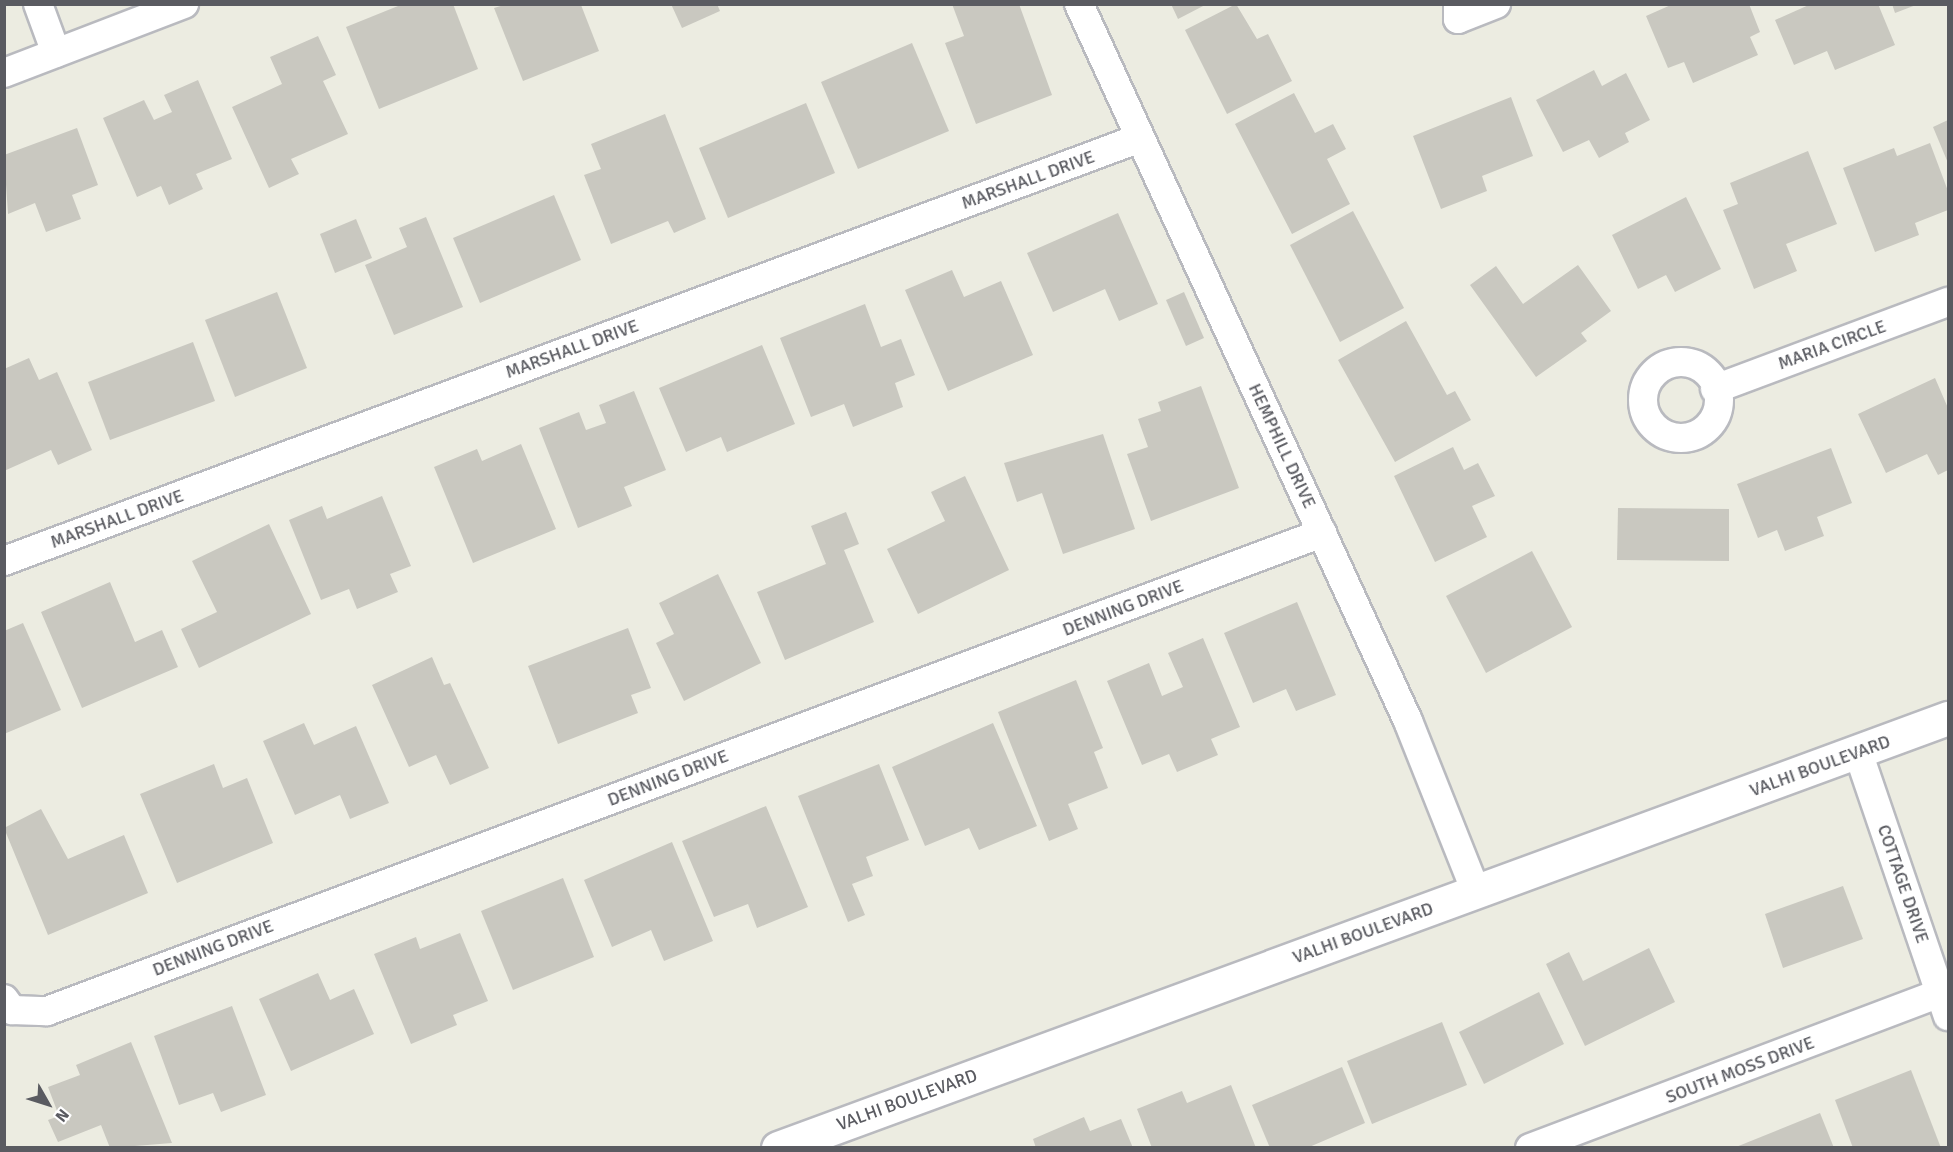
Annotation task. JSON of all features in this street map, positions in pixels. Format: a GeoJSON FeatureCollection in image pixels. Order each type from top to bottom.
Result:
{"type":"FeatureCollection","features":[{"type":"Feature","properties":{"kind":"street"},"geometry":{"type":"LineString","coordinates":[[38,4],[56,53]]}},
{"type":"Feature","properties":{"kind":"street"},"geometry":{"type":"LineString","coordinates":[[4,72],[184,4]]}},
{"type":"Feature","properties":{"kind":"street","name":"HEMPHILL DRIVE"},"geometry":{"type":"LineString","coordinates":[[1078,4],[1408,721],[1476,892]]}},
{"type":"Feature","properties":{"kind":"street"},"geometry":{"type":"LineString","coordinates":[[1458,12],[1496,4]]}},
{"type":"Feature","properties":{"kind":"street","name":"MARSHALL DRIVE"},"geometry":{"type":"LineString","coordinates":[[4,561],[1140,138]]}},
{"type":"Feature","properties":{"kind":"street","name":"MARIA CIRCLE"},"geometry":{"type":"LineString","coordinates":[[1715,389],[1948,302]]}},
{"type":"Feature","properties":{"kind":"street","name":"DENNING DRIVE"},"geometry":{"type":"LineString","coordinates":[[8,1004],[46,1011],[1322,533]]}},
{"type":"Feature","properties":{"kind":"street","name":"VALHI BOULEVARD"},"geometry":{"type":"LineString","coordinates":[[778,1148],[1948,718]]}},
{"type":"Feature","properties":{"kind":"street","name":"COTTAGE DRIVE"},"geometry":{"type":"LineString","coordinates":[[1858,752],[1946,1000]]}},
{"type":"Feature","properties":{"kind":"street","name":"SOUTH MOSS DRIVE"},"geometry":{"type":"LineString","coordinates":[[1530,1148],[1946,1000]]}},
{"type":"Feature","properties":{"kind":"building"},"geometry":{"type":"Polygon","coordinates":[[[403,4],[453,4],[478,69],[379,109],[346,27],[403,4]]]}},
{"type":"Feature","properties":{"kind":"building"},"geometry":{"type":"Polygon","coordinates":[[[671,4],[717,4],[720,11],[682,28],[671,4]]]}},
{"type":"Feature","properties":{"kind":"building"},"geometry":{"type":"Polygon","coordinates":[[[952,4],[1019,4],[1052,95],[976,124],[945,43],[964,36],[952,4]]]}},
{"type":"Feature","properties":{"kind":"building"},"geometry":{"type":"Polygon","coordinates":[[[1171,4],[1207,4],[1178,19],[1171,4]]]}},
{"type":"Feature","properties":{"kind":"building"},"geometry":{"type":"Polygon","coordinates":[[[1236,4],[1257,39],[1268,34],[1292,81],[1227,114],[1185,30],[1236,4]]]}},
{"type":"Feature","properties":{"kind":"building"},"geometry":{"type":"Polygon","coordinates":[[[1673,4],[1749,4],[1760,32],[1750,37],[1758,55],[1693,83],[1684,62],[1668,68],[1646,16],[1673,4]]]}},
{"type":"Feature","properties":{"kind":"building"},"geometry":{"type":"Polygon","coordinates":[[[1811,4],[1878,4],[1895,45],[1835,70],[1827,51],[1794,65],[1775,20],[1811,4]]]}},
{"type":"Feature","properties":{"kind":"building"},"geometry":{"type":"Polygon","coordinates":[[[1892,4],[1916,4],[1916,5],[1895,13],[1892,4]]]}},
{"type":"Feature","properties":{"kind":"building"},"geometry":{"type":"Polygon","coordinates":[[[504,5],[581,5],[599,51],[523,81],[494,8],[504,5]]]}},
{"type":"Feature","properties":{"kind":"building"},"geometry":{"type":"Polygon","coordinates":[[[318,36],[336,75],[323,81],[348,134],[291,159],[299,174],[269,188],[232,107],[282,84],[270,57],[318,36]]]}},
{"type":"Feature","properties":{"kind":"building"},"geometry":{"type":"Polygon","coordinates":[[[912,43],[949,131],[858,169],[821,82],[912,43]]]}},
{"type":"Feature","properties":{"kind":"building"},"geometry":{"type":"Polygon","coordinates":[[[1594,70],[1602,86],[1626,73],[1650,120],[1625,133],[1629,142],[1599,158],[1589,140],[1563,152],[1536,100],[1594,70]]]}},
{"type":"Feature","properties":{"kind":"building"},"geometry":{"type":"Polygon","coordinates":[[[198,80],[232,159],[196,174],[203,189],[169,205],[161,186],[137,197],[103,118],[144,100],[154,120],[172,112],[164,95],[198,80]]]}},
{"type":"Feature","properties":{"kind":"building"},"geometry":{"type":"Polygon","coordinates":[[[1294,93],[1315,133],[1333,124],[1346,149],[1327,159],[1350,204],[1292,234],[1235,124],[1294,93]]]}},
{"type":"Feature","properties":{"kind":"building"},"geometry":{"type":"Polygon","coordinates":[[[1511,97],[1533,156],[1482,176],[1487,191],[1441,209],[1413,136],[1511,97]]]}},
{"type":"Feature","properties":{"kind":"building"},"geometry":{"type":"Polygon","coordinates":[[[806,103],[835,173],[728,218],[699,148],[806,103]]]}},
{"type":"Feature","properties":{"kind":"building"},"geometry":{"type":"Polygon","coordinates":[[[665,114],[706,219],[674,233],[668,221],[611,244],[584,175],[601,169],[591,144],[665,114]]]}},
{"type":"Feature","properties":{"kind":"building"},"geometry":{"type":"Polygon","coordinates":[[[1948,120],[1948,163],[1933,127],[1948,120]]]}},
{"type":"Feature","properties":{"kind":"building"},"geometry":{"type":"Polygon","coordinates":[[[77,128],[98,185],[72,195],[81,219],[46,232],[35,203],[8,214],[4,155],[77,128]]]}},
{"type":"Feature","properties":{"kind":"building"},"geometry":{"type":"Polygon","coordinates":[[[1930,143],[1948,191],[1948,210],[1915,223],[1919,235],[1875,252],[1843,168],[1894,148],[1897,156],[1930,143]]]}},
{"type":"Feature","properties":{"kind":"building"},"geometry":{"type":"Polygon","coordinates":[[[1808,151],[1837,224],[1786,244],[1797,271],[1754,289],[1723,210],[1738,204],[1730,183],[1808,151]]]}},
{"type":"Feature","properties":{"kind":"building"},"geometry":{"type":"Polygon","coordinates":[[[554,195],[581,260],[480,303],[453,238],[554,195]]]}},
{"type":"Feature","properties":{"kind":"building"},"geometry":{"type":"Polygon","coordinates":[[[1686,197],[1721,269],[1675,292],[1666,275],[1638,289],[1612,235],[1686,197]]]}},
{"type":"Feature","properties":{"kind":"building"},"geometry":{"type":"Polygon","coordinates":[[[1353,211],[1404,308],[1340,342],[1290,245],[1353,211]]]}},
{"type":"Feature","properties":{"kind":"building"},"geometry":{"type":"Polygon","coordinates":[[[1118,213],[1158,304],[1119,321],[1105,289],[1053,312],[1027,253],[1118,213]]]}},
{"type":"Feature","properties":{"kind":"building"},"geometry":{"type":"Polygon","coordinates":[[[426,217],[463,307],[394,335],[365,265],[407,247],[399,228],[426,217]]]}},
{"type":"Feature","properties":{"kind":"building"},"geometry":{"type":"Polygon","coordinates":[[[356,219],[372,258],[335,273],[320,234],[356,219]]]}},
{"type":"Feature","properties":{"kind":"building"},"geometry":{"type":"Polygon","coordinates":[[[1578,265],[1611,311],[1581,333],[1587,341],[1536,377],[1470,285],[1496,266],[1523,304],[1578,265]]]}},
{"type":"Feature","properties":{"kind":"building"},"geometry":{"type":"Polygon","coordinates":[[[952,270],[964,297],[1001,281],[1033,355],[948,391],[905,290],[952,270]]]}},
{"type":"Feature","properties":{"kind":"building"},"geometry":{"type":"Polygon","coordinates":[[[277,292],[307,368],[235,397],[205,320],[277,292]]]}},
{"type":"Feature","properties":{"kind":"building"},"geometry":{"type":"Polygon","coordinates":[[[1184,292],[1204,338],[1186,346],[1166,300],[1184,292]]]}},
{"type":"Feature","properties":{"kind":"building"},"geometry":{"type":"Polygon","coordinates":[[[865,304],[881,347],[901,339],[915,375],[895,383],[903,407],[853,427],[844,404],[811,417],[780,338],[865,304]]]}},
{"type":"Feature","properties":{"kind":"building"},"geometry":{"type":"Polygon","coordinates":[[[1406,321],[1447,395],[1455,391],[1471,420],[1395,462],[1338,360],[1406,321]]]}},
{"type":"Feature","properties":{"kind":"building"},"geometry":{"type":"Polygon","coordinates":[[[193,342],[215,401],[110,440],[88,382],[193,342]]]}},
{"type":"Feature","properties":{"kind":"building"},"geometry":{"type":"Polygon","coordinates":[[[762,345],[795,424],[727,452],[721,437],[686,452],[659,388],[762,345]]]}},
{"type":"Feature","properties":{"kind":"building"},"geometry":{"type":"Polygon","coordinates":[[[29,358],[39,380],[57,372],[92,450],[58,465],[51,450],[4,471],[4,369],[29,358]]]}},
{"type":"Feature","properties":{"kind":"building"},"geometry":{"type":"Polygon","coordinates":[[[1935,378],[1948,408],[1948,470],[1938,475],[1927,454],[1886,473],[1858,414],[1935,378]]]}},
{"type":"Feature","properties":{"kind":"building"},"geometry":{"type":"Polygon","coordinates":[[[1201,386],[1239,488],[1151,521],[1127,454],[1148,447],[1138,419],[1161,411],[1158,402],[1201,386]]]}},
{"type":"Feature","properties":{"kind":"building"},"geometry":{"type":"Polygon","coordinates":[[[634,391],[666,470],[624,487],[632,506],[578,528],[539,428],[579,412],[586,430],[606,423],[599,405],[634,391]]]}},
{"type":"Feature","properties":{"kind":"building"},"geometry":{"type":"Polygon","coordinates":[[[1103,434],[1135,529],[1063,554],[1042,493],[1017,502],[1004,463],[1103,434]]]}},
{"type":"Feature","properties":{"kind":"building"},"geometry":{"type":"Polygon","coordinates":[[[521,444],[556,529],[473,563],[434,467],[477,449],[482,461],[521,444]]]}},
{"type":"Feature","properties":{"kind":"building"},"geometry":{"type":"Polygon","coordinates":[[[1453,447],[1464,470],[1478,463],[1495,496],[1472,506],[1487,537],[1435,562],[1394,476],[1453,447]]]}},
{"type":"Feature","properties":{"kind":"building"},"geometry":{"type":"Polygon","coordinates":[[[1831,448],[1852,503],[1817,517],[1824,536],[1785,551],[1777,530],[1758,538],[1737,484],[1831,448]]]}},
{"type":"Feature","properties":{"kind":"building"},"geometry":{"type":"Polygon","coordinates":[[[965,476],[1009,570],[918,614],[887,549],[945,521],[931,492],[965,476]]]}},
{"type":"Feature","properties":{"kind":"building"},"geometry":{"type":"Polygon","coordinates":[[[382,496],[411,566],[390,574],[398,592],[357,609],[349,589],[321,600],[289,520],[322,506],[327,519],[382,496]]]}},
{"type":"Feature","properties":{"kind":"building"},"geometry":{"type":"Polygon","coordinates":[[[1618,508],[1729,509],[1729,561],[1617,560],[1618,508]]]}},
{"type":"Feature","properties":{"kind":"building"},"geometry":{"type":"Polygon","coordinates":[[[846,512],[859,544],[844,550],[874,622],[785,660],[757,592],[826,564],[811,526],[846,512]]]}},
{"type":"Feature","properties":{"kind":"building"},"geometry":{"type":"Polygon","coordinates":[[[269,524],[311,614],[199,668],[181,629],[217,612],[192,561],[269,524]]]}},
{"type":"Feature","properties":{"kind":"building"},"geometry":{"type":"Polygon","coordinates":[[[1532,551],[1572,627],[1486,673],[1446,596],[1532,551]]]}},
{"type":"Feature","properties":{"kind":"building"},"geometry":{"type":"Polygon","coordinates":[[[718,574],[761,663],[684,701],[656,643],[674,634],[659,603],[718,574]]]}},
{"type":"Feature","properties":{"kind":"building"},"geometry":{"type":"Polygon","coordinates":[[[110,582],[135,642],[162,630],[178,667],[82,708],[41,612],[110,582]]]}},
{"type":"Feature","properties":{"kind":"building"},"geometry":{"type":"Polygon","coordinates":[[[1297,602],[1336,695],[1296,711],[1286,689],[1253,703],[1224,633],[1297,602]]]}},
{"type":"Feature","properties":{"kind":"building"},"geometry":{"type":"Polygon","coordinates":[[[23,623],[61,710],[4,734],[4,631],[23,623]]]}},
{"type":"Feature","properties":{"kind":"building"},"geometry":{"type":"Polygon","coordinates":[[[628,628],[651,688],[631,695],[638,713],[558,744],[528,666],[628,628]]]}},
{"type":"Feature","properties":{"kind":"building"},"geometry":{"type":"Polygon","coordinates":[[[1203,638],[1240,727],[1211,739],[1218,755],[1177,772],[1169,754],[1142,765],[1107,681],[1149,663],[1162,696],[1183,687],[1168,653],[1203,638]]]}},
{"type":"Feature","properties":{"kind":"building"},"geometry":{"type":"Polygon","coordinates":[[[432,657],[444,685],[450,683],[489,768],[450,785],[436,755],[409,767],[372,685],[432,657]]]}},
{"type":"Feature","properties":{"kind":"building"},"geometry":{"type":"Polygon","coordinates":[[[1076,680],[1103,748],[1094,752],[1108,788],[1068,804],[1078,829],[1049,841],[998,712],[1076,680]]]}},
{"type":"Feature","properties":{"kind":"building"},"geometry":{"type":"Polygon","coordinates":[[[304,723],[314,745],[356,726],[389,803],[350,819],[340,795],[295,815],[263,741],[304,723]]]}},
{"type":"Feature","properties":{"kind":"building"},"geometry":{"type":"Polygon","coordinates":[[[993,723],[1037,826],[979,850],[969,828],[925,846],[892,767],[993,723]]]}},
{"type":"Feature","properties":{"kind":"building"},"geometry":{"type":"Polygon","coordinates":[[[214,764],[223,788],[247,778],[273,843],[177,883],[140,794],[214,764]]]}},
{"type":"Feature","properties":{"kind":"building"},"geometry":{"type":"Polygon","coordinates":[[[879,764],[909,840],[866,857],[873,876],[852,884],[865,915],[848,922],[798,796],[879,764]]]}},
{"type":"Feature","properties":{"kind":"building"},"geometry":{"type":"Polygon","coordinates":[[[766,806],[808,907],[757,928],[748,904],[714,917],[682,841],[766,806]]]}},
{"type":"Feature","properties":{"kind":"building"},"geometry":{"type":"Polygon","coordinates":[[[41,809],[68,859],[124,835],[148,893],[48,935],[4,828],[41,809]]]}},
{"type":"Feature","properties":{"kind":"building"},"geometry":{"type":"Polygon","coordinates":[[[672,842],[713,941],[664,961],[651,930],[612,947],[584,880],[672,842]]]}},
{"type":"Feature","properties":{"kind":"building"},"geometry":{"type":"Polygon","coordinates":[[[563,878],[594,957],[513,990],[481,911],[563,878]]]}},
{"type":"Feature","properties":{"kind":"building"},"geometry":{"type":"Polygon","coordinates":[[[1843,886],[1863,939],[1783,968],[1765,914],[1843,886]]]}},
{"type":"Feature","properties":{"kind":"building"},"geometry":{"type":"Polygon","coordinates":[[[460,933],[488,1001],[453,1015],[457,1025],[411,1044],[374,954],[416,937],[420,949],[460,933]]]}},
{"type":"Feature","properties":{"kind":"building"},"geometry":{"type":"Polygon","coordinates":[[[1649,948],[1675,1002],[1585,1046],[1546,964],[1569,952],[1583,981],[1649,948]]]}},
{"type":"Feature","properties":{"kind":"building"},"geometry":{"type":"Polygon","coordinates":[[[318,973],[330,1000],[354,989],[374,1034],[291,1071],[259,999],[318,973]]]}},
{"type":"Feature","properties":{"kind":"building"},"geometry":{"type":"Polygon","coordinates":[[[1539,992],[1564,1044],[1484,1084],[1459,1032],[1539,992]]]}},
{"type":"Feature","properties":{"kind":"building"},"geometry":{"type":"Polygon","coordinates":[[[232,1006],[266,1095],[221,1112],[213,1093],[179,1105],[154,1036],[232,1006]]]}},
{"type":"Feature","properties":{"kind":"building"},"geometry":{"type":"Polygon","coordinates":[[[1442,1022],[1467,1085],[1372,1124],[1347,1061],[1442,1022]]]}},
{"type":"Feature","properties":{"kind":"building"},"geometry":{"type":"Polygon","coordinates":[[[131,1042],[172,1143],[110,1148],[101,1125],[58,1142],[48,1120],[59,1116],[48,1087],[80,1075],[76,1065],[131,1042]]]}},
{"type":"Feature","properties":{"kind":"building"},"geometry":{"type":"Polygon","coordinates":[[[1342,1067],[1365,1123],[1307,1148],[1270,1148],[1252,1105],[1342,1067]]]}},
{"type":"Feature","properties":{"kind":"building"},"geometry":{"type":"Polygon","coordinates":[[[1911,1070],[1941,1148],[1853,1148],[1835,1100],[1911,1070]]]}},
{"type":"Feature","properties":{"kind":"building"},"geometry":{"type":"Polygon","coordinates":[[[1231,1085],[1256,1148],[1152,1148],[1137,1109],[1182,1091],[1187,1103],[1231,1085]]]}},
{"type":"Feature","properties":{"kind":"building"},"geometry":{"type":"Polygon","coordinates":[[[1820,1113],[1834,1148],[1736,1148],[1736,1147],[1820,1113]]]}},
{"type":"Feature","properties":{"kind":"building"},"geometry":{"type":"Polygon","coordinates":[[[1084,1117],[1090,1131],[1121,1119],[1133,1148],[1036,1148],[1033,1139],[1084,1117]]]}}]}
